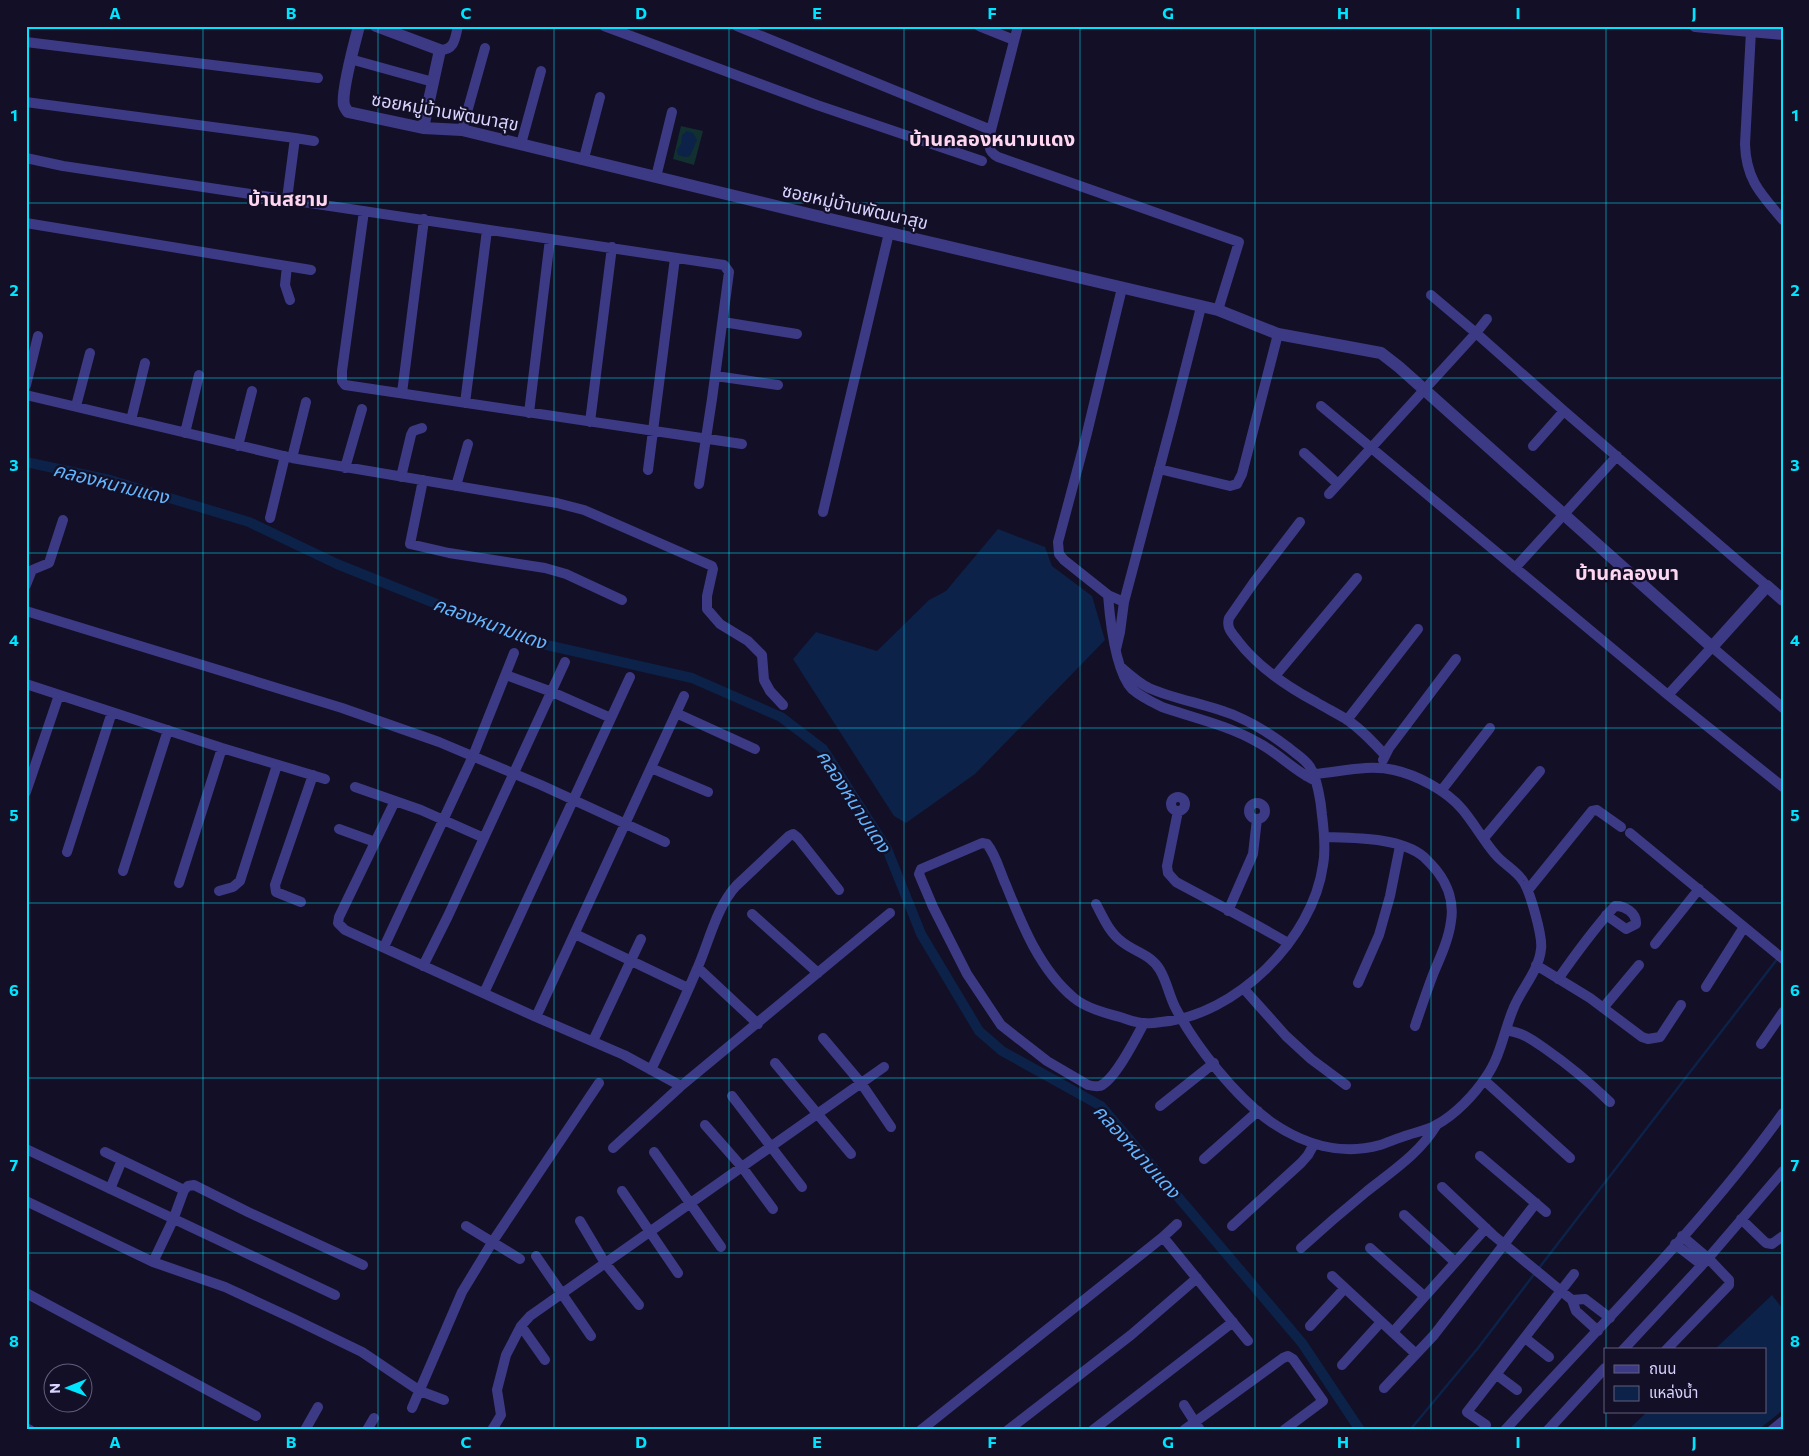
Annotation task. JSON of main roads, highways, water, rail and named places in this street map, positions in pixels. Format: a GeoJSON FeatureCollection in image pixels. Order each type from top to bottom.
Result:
{"type":"FeatureCollection","features":[{"type":"Feature","properties":{"kind":"water"},"geometry":{"type":"Polygon","coordinates":[[[687,131],[693,133],[697,140],[690,156],[685,157],[678,155],[677,150],[681,144],[682,135],[687,131]]]}},
{"type":"Feature","properties":{"kind":"water"},"geometry":{"type":"Polygon","coordinates":[[[998,529],[1045,547],[1052,566],[1092,596],[1105,640],[975,774],[906,823],[894,816],[793,659],[816,632],[877,651],[929,600],[946,591],[998,529]]]}},
{"type":"Feature","properties":{"kind":"water"},"geometry":{"type":"Polygon","coordinates":[[[1772,1295],[1783,1309],[1783,1410],[1758,1430],[1628,1430],[1645,1414],[1766,1414],[1766,1348],[1716,1348],[1772,1295]]]}},
{"type":"Feature","properties":{"kind":"waterway","name":"คลองหนามแดง"},"geometry":{"type":"LineString","coordinates":[[26,462],[110,480],[249,522],[337,564],[529,641],[692,678],[781,717],[823,749],[887,849],[921,934],[979,1031],[1002,1051],[1101,1106],[1302,1343],[1360,1430]]}},
{"type":"Feature","properties":{"kind":"waterway"},"geometry":{"type":"LineString","coordinates":[[1539,1268],[1778,958]]}},
{"type":"Feature","properties":{"kind":"waterway"},"geometry":{"type":"LineString","coordinates":[[1410,1430],[1478,1348],[1535,1273]]}},
{"type":"Feature","properties":{"kind":"district","name":"บ้านคลองหนามแดง"},"geometry":{"type":"Point","coordinates":[992,139]}},
{"type":"Feature","properties":{"kind":"district","name":"บ้านสยาม"},"geometry":{"type":"Point","coordinates":[288,199]}},
{"type":"Feature","properties":{"kind":"district","name":"บ้านคลองนา"},"geometry":{"type":"Point","coordinates":[1627,573]}}]}
